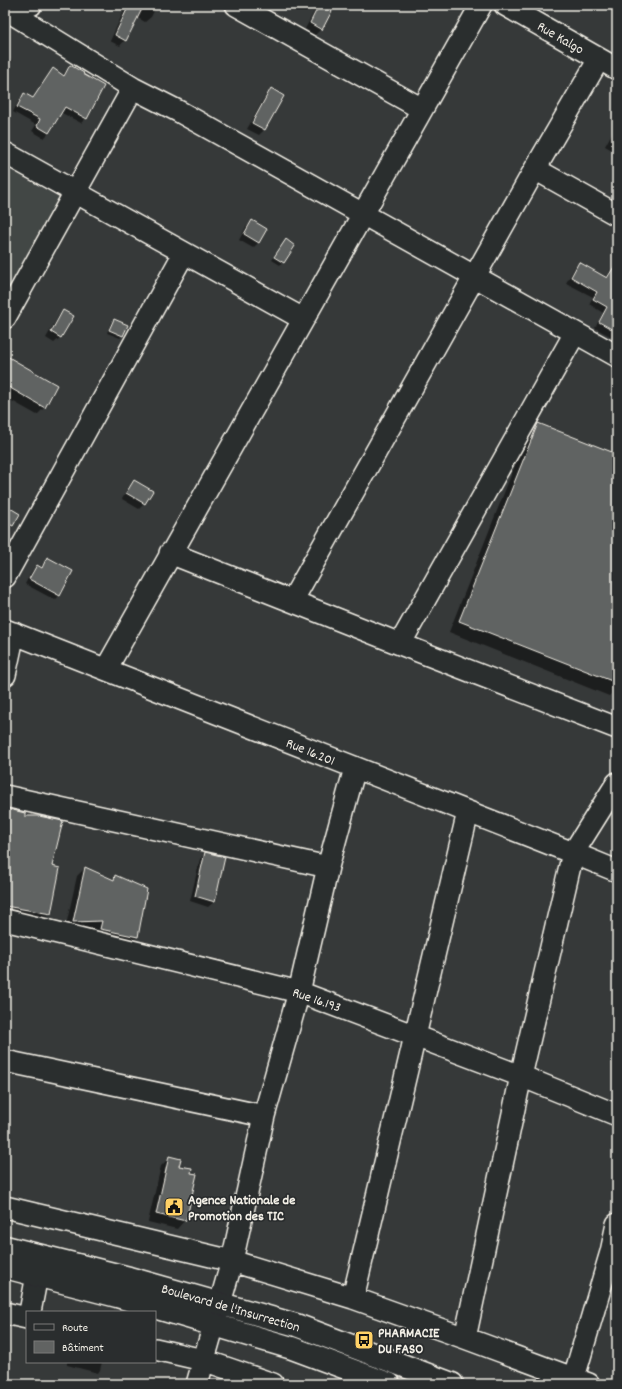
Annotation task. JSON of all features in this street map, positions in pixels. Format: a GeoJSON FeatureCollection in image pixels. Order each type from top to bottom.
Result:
{"type":"FeatureCollection","features":[{"type":"Feature","properties":{"kind":"main road","name":"Boulevard de l'Insurrection"},"geometry":{"type":"LineString","coordinates":[[5,1247],[129,1278],[296,1325],[452,1384]]}},
{"type":"Feature","properties":{"kind":"main road","name":"Boulevard de l'Insurrection"},"geometry":{"type":"LineString","coordinates":[[5,1267],[117,1296],[292,1348],[389,1384]]}},
{"type":"Feature","properties":{"kind":"street"},"geometry":{"type":"LineString","coordinates":[[7,11],[31,5]]}},
{"type":"Feature","properties":{"kind":"street"},"geometry":{"type":"LineString","coordinates":[[236,5],[422,109]]}},
{"type":"Feature","properties":{"kind":"street"},"geometry":{"type":"LineString","coordinates":[[106,669],[170,553],[481,5]]}},
{"type":"Feature","properties":{"kind":"street","name":"Rue Kalgo"},"geometry":{"type":"LineString","coordinates":[[504,5],[617,69]]}},
{"type":"Feature","properties":{"kind":"street"},"geometry":{"type":"LineString","coordinates":[[7,11],[133,88],[180,112],[362,215],[617,356]]}},
{"type":"Feature","properties":{"kind":"street"},"geometry":{"type":"LineString","coordinates":[[292,601],[535,169],[599,59]]}},
{"type":"Feature","properties":{"kind":"street"},"geometry":{"type":"LineString","coordinates":[[5,318],[133,88]]}},
{"type":"Feature","properties":{"kind":"street"},"geometry":{"type":"LineString","coordinates":[[5,153],[303,319]]}},
{"type":"Feature","properties":{"kind":"street"},"geometry":{"type":"LineString","coordinates":[[535,169],[617,215]]}},
{"type":"Feature","properties":{"kind":"street"},"geometry":{"type":"LineString","coordinates":[[5,577],[184,253]]}},
{"type":"Feature","properties":{"kind":"street"},"geometry":{"type":"LineString","coordinates":[[400,644],[575,333]]}},
{"type":"Feature","properties":{"kind":"street"},"geometry":{"type":"LineString","coordinates":[[170,553],[617,728]]}},
{"type":"Feature","properties":{"kind":"street"},"geometry":{"type":"LineString","coordinates":[[5,676],[10,631]]}},
{"type":"Feature","properties":{"kind":"street","name":"Rue 16.201"},"geometry":{"type":"LineString","coordinates":[[10,631],[573,853],[617,872]]}},
{"type":"Feature","properties":{"kind":"street"},"geometry":{"type":"LineString","coordinates":[[197,1384],[232,1262],[264,1116],[299,992],[328,867],[355,768]]}},
{"type":"Feature","properties":{"kind":"street"},"geometry":{"type":"LineString","coordinates":[[465,1338],[521,1076],[573,853],[617,782]]}},
{"type":"Feature","properties":{"kind":"street"},"geometry":{"type":"LineString","coordinates":[[5,796],[328,867]]}},
{"type":"Feature","properties":{"kind":"street"},"geometry":{"type":"LineString","coordinates":[[353,1298],[468,812]]}},
{"type":"Feature","properties":{"kind":"street","name":"Rue 16.193"},"geometry":{"type":"LineString","coordinates":[[5,920],[299,992],[521,1076],[617,1115]]}},
{"type":"Feature","properties":{"kind":"street"},"geometry":{"type":"LineString","coordinates":[[5,1060],[264,1116]]}},
{"type":"Feature","properties":{"kind":"street"},"geometry":{"type":"LineString","coordinates":[[5,1207],[232,1262],[353,1298],[465,1338],[578,1382],[614,1254],[617,1224]]}},
{"type":"Feature","properties":{"kind":"street"},"geometry":{"type":"LineString","coordinates":[[30,1311],[37,1275]]}},
{"type":"Feature","properties":{"kind":"street"},"geometry":{"type":"LineString","coordinates":[[5,1313],[26,1318]]}},
{"type":"Feature","properties":{"kind":"street"},"geometry":{"type":"LineString","coordinates":[[156,1349],[203,1360],[273,1384]]}},
{"type":"Feature","properties":{"kind":"shaded area"},"geometry":{"type":"Polygon","coordinates":[[[5,167],[60,198],[5,297],[5,167]]]}},
{"type":"Feature","properties":{"kind":"building"},"geometry":{"type":"Polygon","coordinates":[[[129,5],[144,5],[126,41],[115,35],[129,5]]]}},
{"type":"Feature","properties":{"kind":"building"},"geometry":{"type":"Polygon","coordinates":[[[319,5],[335,5],[322,30],[310,23],[319,5]]]}},
{"type":"Feature","properties":{"kind":"building"},"geometry":{"type":"Polygon","coordinates":[[[70,65],[104,86],[87,119],[65,107],[49,133],[37,126],[40,119],[17,107],[24,93],[33,98],[53,68],[64,76],[70,65]]]}},
{"type":"Feature","properties":{"kind":"building"},"geometry":{"type":"Polygon","coordinates":[[[271,88],[284,96],[265,130],[252,123],[271,88]]]}},
{"type":"Feature","properties":{"kind":"building"},"geometry":{"type":"Polygon","coordinates":[[[252,220],[267,229],[259,243],[244,234],[252,220]]]}},
{"type":"Feature","properties":{"kind":"building"},"geometry":{"type":"Polygon","coordinates":[[[286,239],[295,246],[284,263],[274,257],[286,239]]]}},
{"type":"Feature","properties":{"kind":"building"},"geometry":{"type":"Polygon","coordinates":[[[579,262],[607,278],[617,262],[617,332],[599,322],[607,307],[593,299],[597,292],[571,277],[579,262]]]}},
{"type":"Feature","properties":{"kind":"building"},"geometry":{"type":"Polygon","coordinates":[[[63,310],[74,316],[61,338],[51,332],[63,310]]]}},
{"type":"Feature","properties":{"kind":"building"},"geometry":{"type":"Polygon","coordinates":[[[114,319],[128,325],[123,336],[109,330],[114,319]]]}},
{"type":"Feature","properties":{"kind":"building"},"geometry":{"type":"Polygon","coordinates":[[[5,355],[57,385],[45,408],[5,385],[5,355]]]}},
{"type":"Feature","properties":{"kind":"building"},"geometry":{"type":"Polygon","coordinates":[[[538,423],[617,454],[617,683],[459,621],[538,423]]]}},
{"type":"Feature","properties":{"kind":"building"},"geometry":{"type":"Polygon","coordinates":[[[134,480],[153,491],[145,504],[126,493],[134,480]]]}},
{"type":"Feature","properties":{"kind":"building"},"geometry":{"type":"Polygon","coordinates":[[[5,505],[20,514],[13,526],[5,522],[5,505]]]}},
{"type":"Feature","properties":{"kind":"building"},"geometry":{"type":"Polygon","coordinates":[[[47,557],[73,571],[60,596],[29,579],[37,565],[42,568],[47,557]]]}},
{"type":"Feature","properties":{"kind":"building"},"geometry":{"type":"Polygon","coordinates":[[[5,808],[25,813],[25,816],[39,816],[63,821],[52,866],[60,868],[51,914],[5,906],[5,808]]]}},
{"type":"Feature","properties":{"kind":"building"},"geometry":{"type":"Polygon","coordinates":[[[205,852],[225,857],[215,902],[195,896],[205,852]]]}},
{"type":"Feature","properties":{"kind":"building"},"geometry":{"type":"Polygon","coordinates":[[[85,867],[114,880],[115,875],[147,889],[138,937],[100,929],[102,921],[73,922],[85,867]]]}},
{"type":"Feature","properties":{"kind":"building"},"geometry":{"type":"Polygon","coordinates":[[[169,1156],[181,1159],[179,1166],[192,1168],[191,1173],[197,1174],[186,1221],[156,1214],[169,1156]]]}},
{"type":"Feature","properties":{"kind":"place","name":"Agence Nationale de Promotion des TIC"},"geometry":{"type":"Point","coordinates":[174,1207]}},
{"type":"Feature","properties":{"kind":"place","name":"PHARMACIE DU FASO"},"geometry":{"type":"Point","coordinates":[364,1340]}}]}
